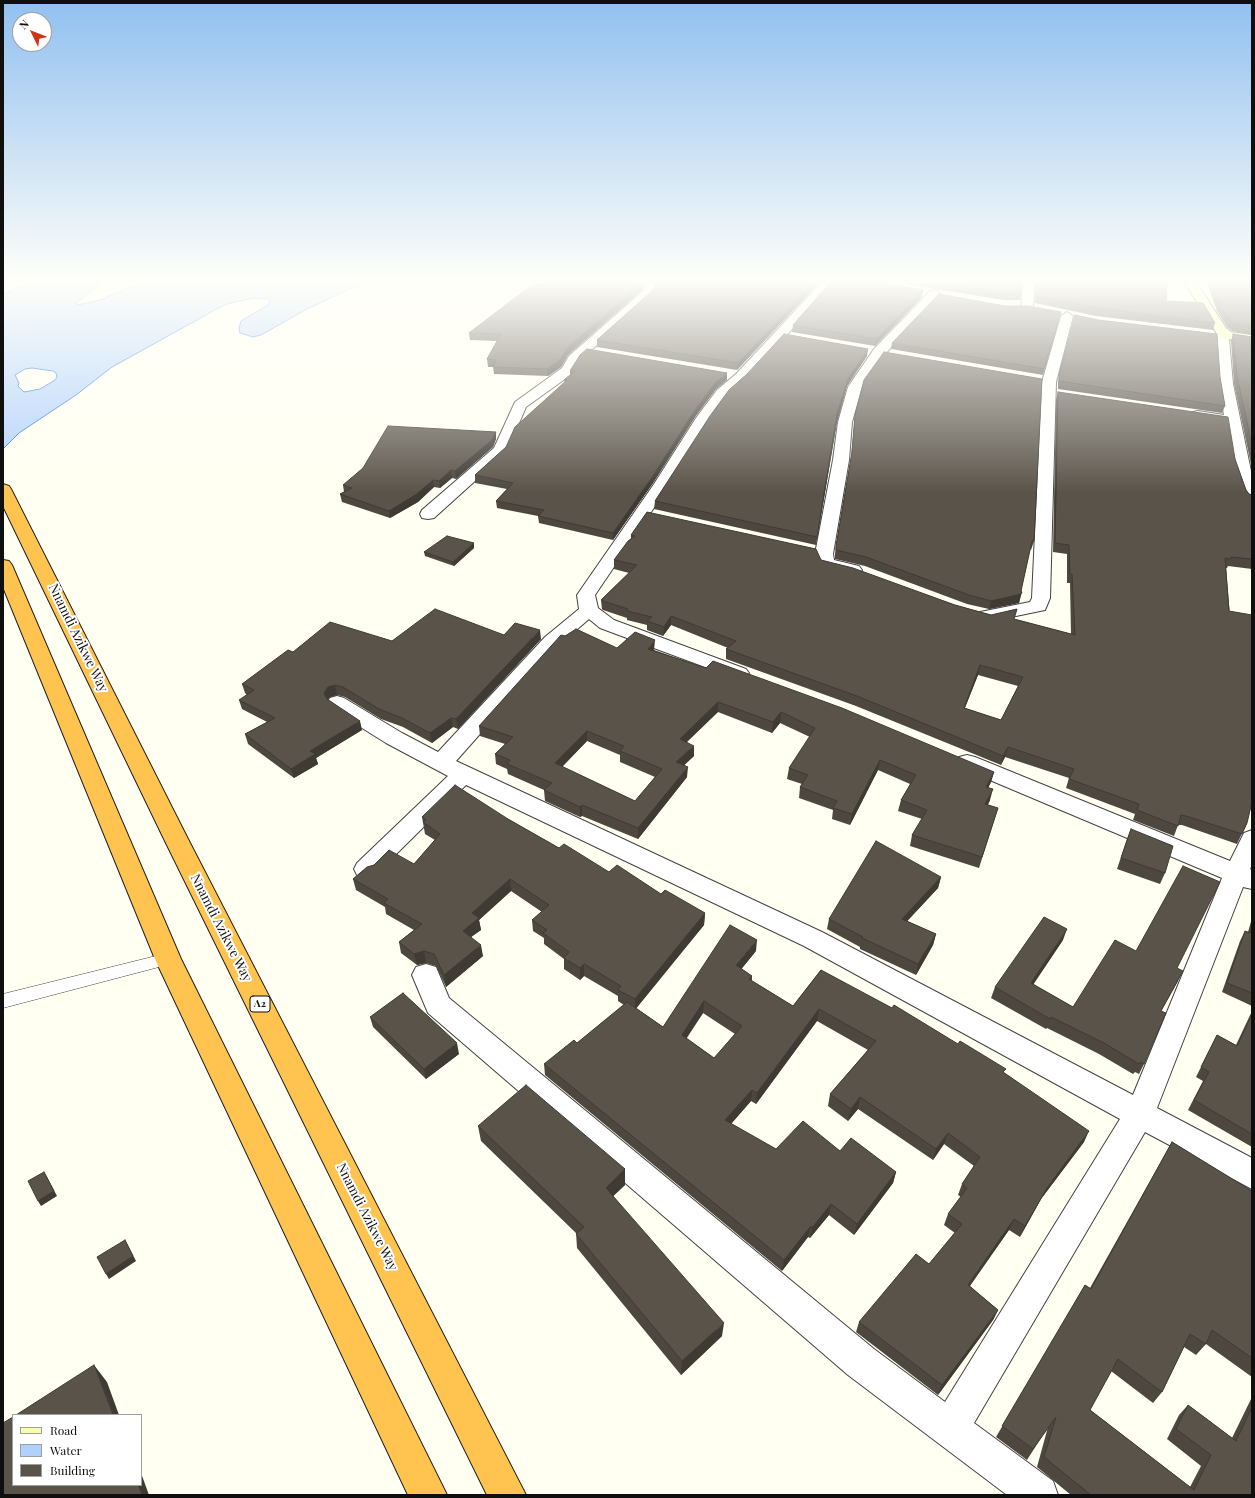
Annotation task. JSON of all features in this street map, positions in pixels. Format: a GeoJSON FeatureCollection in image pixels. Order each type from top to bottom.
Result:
{"type":"FeatureCollection","features":[{"type":"Feature","properties":{"kind":"highway","name":"Nnamdi Azikwe Way"},"geometry":{"type":"LineString","coordinates":[[9,500],[191,867],[507,1495]]}},
{"type":"Feature","properties":{"kind":"highway"},"geometry":{"type":"LineString","coordinates":[[3,565],[168,959],[428,1495]]}},
{"type":"Feature","properties":{"kind":"street"},"geometry":{"type":"LineString","coordinates":[[428,514],[501,450],[520,405],[566,371],[574,359],[587,353]]}},
{"type":"Feature","properties":{"kind":"street"},"geometry":{"type":"LineString","coordinates":[[760,680],[607,624],[589,610],[586,595],[650,514],[702,421],[722,393],[741,377],[763,353]]}},
{"type":"Feature","properties":{"kind":"street"},"geometry":{"type":"LineString","coordinates":[[865,574],[826,563],[816,552],[841,460],[845,422],[855,387],[878,353]]}},
{"type":"Feature","properties":{"kind":"street"},"geometry":{"type":"LineString","coordinates":[[886,353],[894,354]]}},
{"type":"Feature","properties":{"kind":"street"},"geometry":{"type":"LineString","coordinates":[[974,613],[989,617],[1019,611],[1038,606],[1041,598],[1048,387],[1058,353]]}},
{"type":"Feature","properties":{"kind":"street"},"geometry":{"type":"LineString","coordinates":[[1225,353],[1226,384],[1237,426],[1241,467],[1252,498]]}},
{"type":"Feature","properties":{"kind":"street"},"geometry":{"type":"LineString","coordinates":[[726,374],[741,377]]}},
{"type":"Feature","properties":{"kind":"street"},"geometry":{"type":"LineString","coordinates":[[1187,414],[1237,426]]}},
{"type":"Feature","properties":{"kind":"street"},"geometry":{"type":"LineString","coordinates":[[366,870],[452,769],[552,641],[589,610]]}},
{"type":"Feature","properties":{"kind":"street"},"geometry":{"type":"LineString","coordinates":[[337,703],[394,738],[452,769],[813,939],[1252,1174]]}},
{"type":"Feature","properties":{"kind":"street"},"geometry":{"type":"LineString","coordinates":[[950,755],[1244,877]]}},
{"type":"Feature","properties":{"kind":"street"},"geometry":{"type":"LineString","coordinates":[[950,1429],[1140,1114],[1244,877],[1252,839]]}},
{"type":"Feature","properties":{"kind":"street"},"geometry":{"type":"LineString","coordinates":[[426,975],[438,1006],[861,1362],[1039,1495]]}},
{"type":"Feature","properties":{"kind":"lane"},"geometry":{"type":"LineString","coordinates":[[3,1001],[168,959]]}},
{"type":"Feature","properties":{"kind":"water"},"geometry":{"type":"Polygon","coordinates":[[[3,353],[137,353],[112,367],[76,395],[19,433],[3,449],[3,353]],[[32,368],[25,369],[15,375],[19,383],[18,386],[24,392],[40,389],[55,380],[57,377],[56,373],[53,371],[32,368]]]}},
{"type":"Feature","properties":{"kind":"building"},"geometry":{"type":"Polygon","coordinates":[[[490,353],[565,353],[561,359],[547,369],[493,367],[496,360],[487,359],[490,353]]]}},
{"type":"Feature","properties":{"kind":"building"},"geometry":{"type":"Polygon","coordinates":[[[582,353],[610,353],[727,373],[716,382],[695,410],[653,476],[613,533],[538,516],[544,510],[496,501],[513,483],[475,475],[506,447],[515,427],[575,371],[570,371],[582,353]]]}},
{"type":"Feature","properties":{"kind":"building"},"geometry":{"type":"Polygon","coordinates":[[[676,353],[748,353],[738,363],[676,353]]]}},
{"type":"Feature","properties":{"kind":"building"},"geometry":{"type":"Polygon","coordinates":[[[767,353],[865,353],[848,379],[837,414],[817,537],[655,501],[710,416],[729,390],[747,374],[767,353]]]}},
{"type":"Feature","properties":{"kind":"building"},"geometry":{"type":"Polygon","coordinates":[[[883,353],[1042,379],[1034,541],[1032,541],[1021,594],[991,601],[969,595],[866,557],[836,550],[852,452],[855,415],[864,380],[883,353]]]}},
{"type":"Feature","properties":{"kind":"building"},"geometry":{"type":"Polygon","coordinates":[[[950,353],[1049,353],[1044,369],[950,353]]]}},
{"type":"Feature","properties":{"kind":"building"},"geometry":{"type":"Polygon","coordinates":[[[1065,353],[1218,353],[1220,377],[1225,406],[1059,381],[1059,375],[1065,353]]]}},
{"type":"Feature","properties":{"kind":"building"},"geometry":{"type":"Polygon","coordinates":[[[1235,353],[1252,353],[1252,445],[1237,376],[1235,353]]]}},
{"type":"Feature","properties":{"kind":"building"},"geometry":{"type":"Polygon","coordinates":[[[1058,392],[1228,417],[1235,459],[1246,490],[1252,495],[1252,559],[1231,557],[1231,559],[1225,558],[1229,611],[1252,615],[1252,802],[1247,823],[1242,834],[1181,815],[1178,826],[1137,810],[1139,804],[1069,779],[1074,769],[1008,747],[1003,756],[857,696],[726,649],[736,641],[671,616],[664,627],[647,621],[652,617],[627,611],[628,609],[601,600],[637,565],[614,560],[628,541],[635,536],[631,535],[647,512],[816,549],[821,560],[853,568],[955,605],[991,615],[1017,609],[1014,619],[1075,635],[1069,545],[1055,543],[1058,392]],[[980,665],[964,708],[1001,720],[1023,677],[980,665]]]}},
{"type":"Feature","properties":{"kind":"building"},"geometry":{"type":"Polygon","coordinates":[[[388,426],[496,432],[492,440],[455,471],[451,470],[439,481],[433,480],[417,494],[389,511],[340,494],[352,488],[343,485],[363,468],[388,426]]]}},
{"type":"Feature","properties":{"kind":"building"},"geometry":{"type":"Polygon","coordinates":[[[447,536],[474,543],[453,562],[424,552],[447,536]]]}},
{"type":"Feature","properties":{"kind":"building"},"geometry":{"type":"Polygon","coordinates":[[[435,609],[504,635],[515,623],[540,630],[456,719],[451,718],[430,733],[402,718],[379,709],[343,687],[335,685],[328,687],[324,693],[327,699],[360,721],[310,751],[315,754],[291,769],[245,734],[275,718],[239,700],[254,690],[242,684],[288,650],[293,652],[330,622],[392,641],[435,609]]]}},
{"type":"Feature","properties":{"kind":"building"},"geometry":{"type":"Polygon","coordinates":[[[576,629],[617,648],[635,632],[655,640],[648,649],[706,668],[713,661],[842,708],[994,772],[986,787],[993,789],[985,804],[998,808],[982,857],[912,835],[927,810],[901,800],[916,775],[880,760],[852,814],[833,808],[837,801],[800,787],[808,775],[789,768],[815,728],[781,712],[773,722],[718,702],[680,739],[694,746],[676,762],[688,767],[638,828],[582,805],[580,807],[544,790],[552,783],[507,764],[510,760],[495,754],[513,737],[479,726],[561,635],[565,636],[576,629]],[[587,731],[555,763],[635,801],[662,769],[620,751],[624,746],[587,731]]]}},
{"type":"Feature","properties":{"kind":"building"},"geometry":{"type":"Polygon","coordinates":[[[455,785],[508,819],[559,848],[564,844],[609,872],[617,865],[661,894],[665,890],[705,913],[635,999],[618,990],[621,986],[584,964],[580,968],[564,958],[569,952],[543,933],[547,930],[532,920],[549,905],[510,879],[472,913],[479,918],[463,931],[481,945],[444,975],[434,954],[424,951],[414,954],[399,942],[422,924],[384,903],[388,899],[353,879],[367,867],[374,865],[389,850],[414,864],[440,834],[423,822],[426,820],[422,817],[455,785]]]}},
{"type":"Feature","properties":{"kind":"building"},"geometry":{"type":"Polygon","coordinates":[[[1131,829],[1173,846],[1165,873],[1121,858],[1131,829]]]}},
{"type":"Feature","properties":{"kind":"building"},"geometry":{"type":"Polygon","coordinates":[[[876,841],[941,877],[902,919],[936,934],[918,964],[862,938],[863,937],[829,919],[876,841]]]}},
{"type":"Feature","properties":{"kind":"building"},"geometry":{"type":"Polygon","coordinates":[[[1183,866],[1220,882],[1177,968],[1183,971],[1161,1011],[1166,1013],[1144,1064],[1140,1062],[1139,1064],[1104,1043],[1051,1017],[1050,1019],[995,987],[1044,917],[1067,929],[1031,983],[1073,1007],[1115,940],[1136,951],[1183,866]]]}},
{"type":"Feature","properties":{"kind":"building"},"geometry":{"type":"Polygon","coordinates":[[[730,925],[757,940],[736,965],[752,976],[749,979],[793,1006],[821,970],[892,1008],[894,1005],[958,1044],[960,1041],[1006,1069],[1003,1072],[1089,1131],[1047,1188],[1025,1226],[1014,1219],[968,1285],[998,1310],[942,1385],[859,1322],[916,1254],[929,1264],[962,1224],[948,1214],[967,1188],[962,1184],[980,1157],[948,1133],[936,1149],[860,1097],[851,1109],[830,1094],[876,1041],[819,1009],[757,1093],[752,1090],[725,1120],[776,1149],[803,1121],[840,1151],[851,1138],[896,1172],[857,1224],[831,1204],[784,1260],[544,1064],[574,1040],[577,1043],[627,1002],[663,1027],[730,925]],[[704,1001],[682,1035],[714,1058],[742,1026],[704,1001]]]}},
{"type":"Feature","properties":{"kind":"building"},"geometry":{"type":"Polygon","coordinates":[[[1252,928],[1252,993],[1227,983],[1245,931],[1250,933],[1252,928]]]}},
{"type":"Feature","properties":{"kind":"building"},"geometry":{"type":"Polygon","coordinates":[[[403,993],[457,1043],[424,1069],[370,1017],[403,993]]]}},
{"type":"Feature","properties":{"kind":"building"},"geometry":{"type":"Polygon","coordinates":[[[1252,1014],[1252,1134],[1194,1100],[1209,1072],[1201,1067],[1217,1035],[1237,1046],[1252,1014]]]}},
{"type":"Feature","properties":{"kind":"building"},"geometry":{"type":"Polygon","coordinates":[[[526,1085],[625,1169],[606,1188],[724,1323],[682,1361],[576,1234],[584,1227],[478,1126],[526,1085]]]}},
{"type":"Feature","properties":{"kind":"building"},"geometry":{"type":"Polygon","coordinates":[[[1172,1142],[1252,1191],[1252,1358],[1212,1330],[1206,1344],[1190,1334],[1162,1392],[1118,1359],[1090,1410],[1194,1490],[1211,1455],[1176,1429],[1188,1405],[1236,1441],[1252,1407],[1252,1495],[1091,1495],[1044,1457],[1056,1417],[1033,1449],[1002,1426],[1085,1285],[1091,1289],[1172,1142]]]}},
{"type":"Feature","properties":{"kind":"building"},"geometry":{"type":"Polygon","coordinates":[[[44,1172],[54,1191],[38,1201],[28,1181],[44,1172]]]}},
{"type":"Feature","properties":{"kind":"building"},"geometry":{"type":"Polygon","coordinates":[[[125,1240],[133,1256],[106,1274],[97,1257],[125,1240]]]}},
{"type":"Feature","properties":{"kind":"building"},"geometry":{"type":"Polygon","coordinates":[[[94,1365],[113,1414],[18,1414],[94,1365]]]}},
{"type":"Feature","properties":{"kind":"building"},"geometry":{"type":"Polygon","coordinates":[[[12,1418],[12,1486],[138,1486],[142,1495],[3,1495],[3,1423],[12,1418]]]}}]}
